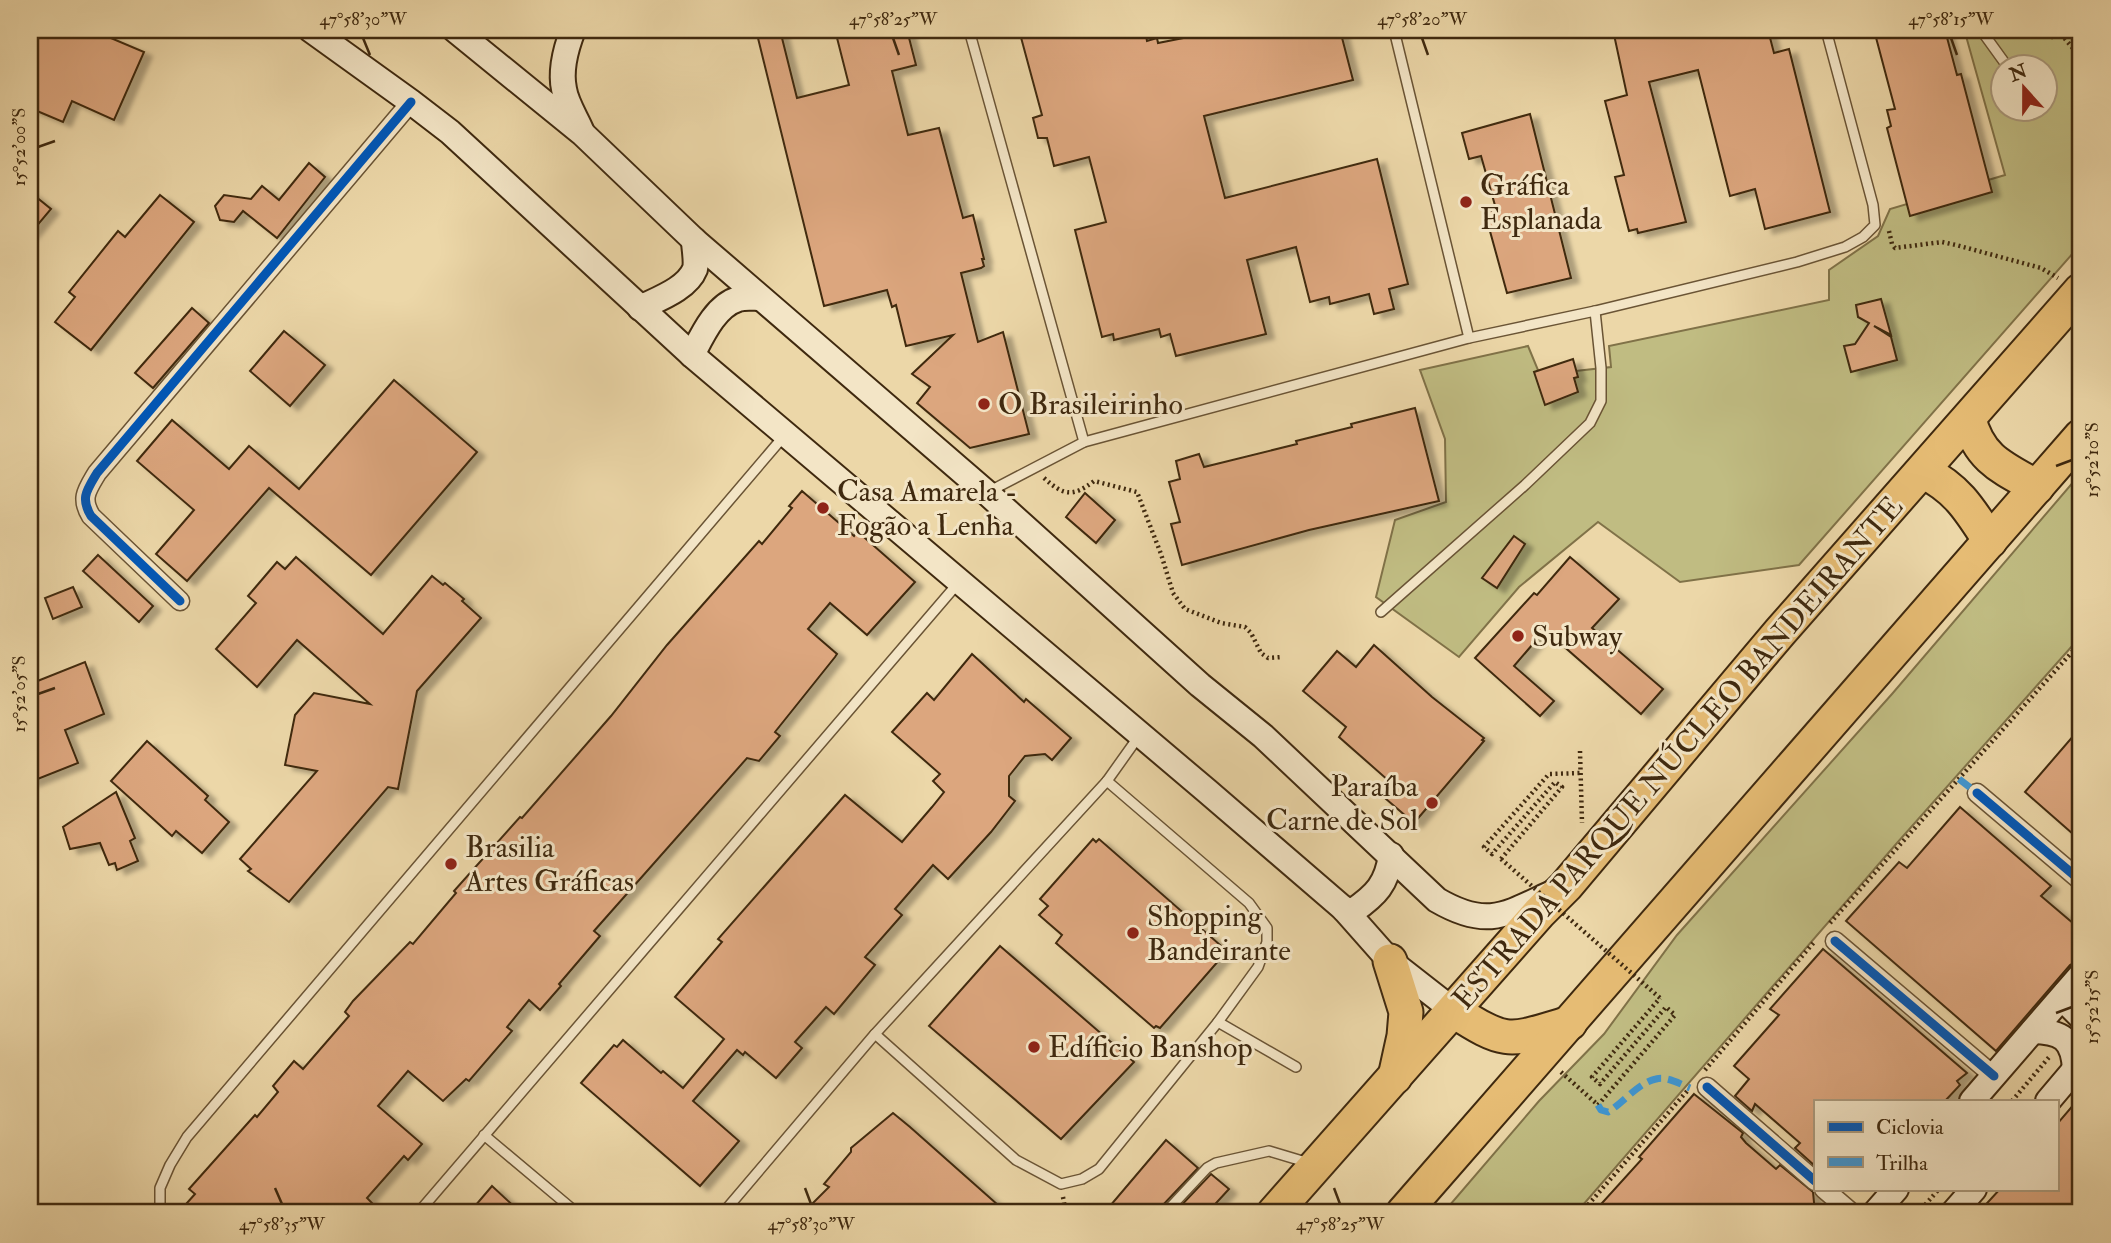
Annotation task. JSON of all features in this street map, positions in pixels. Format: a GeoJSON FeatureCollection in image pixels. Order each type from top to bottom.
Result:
{"type":"FeatureCollection","features":[{"type":"Feature","properties":{"kind":"highway","name":"ESTRADA PARQUE NÚCLEO BANDEIRANTE"},"geometry":{"type":"LineString","coordinates":[[1274,1213],[1454,1011],[1549,885],[1924,472],[1969,419],[2071,285]]}},
{"type":"Feature","properties":{"kind":"highway"},"geometry":{"type":"LineString","coordinates":[[1969,419],[1972,433],[1982,451],[1995,464],[2037,487]]}},
{"type":"Feature","properties":{"kind":"highway"},"geometry":{"type":"LineString","coordinates":[[1403,1213],[2081,436]]}},
{"type":"Feature","properties":{"kind":"highway"},"geometry":{"type":"LineString","coordinates":[[1924,472],[1955,491],[1990,541]]}},
{"type":"Feature","properties":{"kind":"highway"},"geometry":{"type":"LineString","coordinates":[[1390,961],[1406,1012],[1404,1036],[1394,1079]]}},
{"type":"Feature","properties":{"kind":"highway"},"geometry":{"type":"LineString","coordinates":[[1454,1011],[1501,1038],[1519,1038],[1570,1023]]}},
{"type":"Feature","properties":{"kind":"main road"},"geometry":{"type":"LineString","coordinates":[[311,30],[450,132],[692,355],[961,580],[1344,909],[1390,961],[1454,1011]]}},
{"type":"Feature","properties":{"kind":"main road"},"geometry":{"type":"LineString","coordinates":[[455,30],[583,134],[694,240],[986,493],[1200,685],[1263,736],[1437,900],[1458,912],[1487,918],[1508,914],[1549,885]]}},
{"type":"Feature","properties":{"kind":"main road"},"geometry":{"type":"LineString","coordinates":[[573,30],[563,68],[564,90],[583,134]]}},
{"type":"Feature","properties":{"kind":"main road"},"geometry":{"type":"LineString","coordinates":[[640,308],[670,293],[685,281],[695,267],[694,240]]}},
{"type":"Feature","properties":{"kind":"main road"},"geometry":{"type":"LineString","coordinates":[[692,355],[706,328],[721,311],[736,299],[760,298]]}},
{"type":"Feature","properties":{"kind":"main road"},"geometry":{"type":"LineString","coordinates":[[1344,909],[1353,911],[1378,890],[1386,879],[1391,855]]}},
{"type":"Feature","properties":{"kind":"main road"},"geometry":{"type":"LineString","coordinates":[[1973,1100],[2073,984]]}},
{"type":"Feature","properties":{"kind":"main road"},"geometry":{"type":"LineString","coordinates":[[2073,984],[2070,1006],[2081,1017]]}},
{"type":"Feature","properties":{"kind":"main road"},"geometry":{"type":"LineString","coordinates":[[2026,1039],[2054,1032],[2072,1047],[2076,1071],[2049,1100]]}},
{"type":"Feature","properties":{"kind":"main road"},"geometry":{"type":"LineString","coordinates":[[1875,1213],[1895,1190]]}},
{"type":"Feature","properties":{"kind":"main road"},"geometry":{"type":"LineString","coordinates":[[1953,1213],[1973,1190]]}},
{"type":"Feature","properties":{"kind":"street"},"geometry":{"type":"LineString","coordinates":[[180,601],[91,516],[85,506],[87,489],[106,462],[411,102]]}},
{"type":"Feature","properties":{"kind":"street"},"geometry":{"type":"LineString","coordinates":[[1977,793],[2081,881]]}},
{"type":"Feature","properties":{"kind":"street"},"geometry":{"type":"LineString","coordinates":[[1835,941],[1994,1076]]}},
{"type":"Feature","properties":{"kind":"street"},"geometry":{"type":"LineString","coordinates":[[1707,1087],[1814,1180]]}},
{"type":"Feature","properties":{"kind":"street"},"geometry":{"type":"LineString","coordinates":[[1825,1190],[1852,1213]]}},
{"type":"Feature","properties":{"kind":"lane"},"geometry":{"type":"LineString","coordinates":[[969,30],[1084,442]]}},
{"type":"Feature","properties":{"kind":"lane"},"geometry":{"type":"LineString","coordinates":[[1394,30],[1469,338]]}},
{"type":"Feature","properties":{"kind":"lane"},"geometry":{"type":"LineString","coordinates":[[986,493],[1084,442],[1469,338],[1595,311],[1797,262],[1833,251],[1863,237],[1875,225],[1873,205],[1826,30]]}},
{"type":"Feature","properties":{"kind":"lane"},"geometry":{"type":"LineString","coordinates":[[1981,30],[1997,52]]}},
{"type":"Feature","properties":{"kind":"lane"},"geometry":{"type":"LineString","coordinates":[[1381,612],[1505,503],[1590,423],[1601,401],[1601,368],[1595,311]]}},
{"type":"Feature","properties":{"kind":"lane"},"geometry":{"type":"LineString","coordinates":[[160,1213],[160,1188],[187,1137],[785,434]]}},
{"type":"Feature","properties":{"kind":"lane"},"geometry":{"type":"LineString","coordinates":[[418,1213],[961,580]]}},
{"type":"Feature","properties":{"kind":"lane"},"geometry":{"type":"LineString","coordinates":[[723,1213],[876,1034],[1107,781],[1140,734]]}},
{"type":"Feature","properties":{"kind":"lane"},"geometry":{"type":"LineString","coordinates":[[876,1034],[1016,1160],[1061,1184],[1082,1180],[1098,1169],[1218,1022],[1258,967],[1267,942],[1267,928],[1249,903],[1107,781]]}},
{"type":"Feature","properties":{"kind":"lane"},"geometry":{"type":"LineString","coordinates":[[1218,1022],[1296,1068]]}},
{"type":"Feature","properties":{"kind":"lane"},"geometry":{"type":"LineString","coordinates":[[484,1135],[577,1213]]}},
{"type":"Feature","properties":{"kind":"lane"},"geometry":{"type":"LineString","coordinates":[[1165,1213],[1207,1168],[1216,1163],[1269,1151],[1314,1165]]}},
{"type":"Feature","properties":{"kind":"path"},"geometry":{"type":"LineString","coordinates":[[2025,30],[2052,37],[2076,30]]}},
{"type":"Feature","properties":{"kind":"path"},"geometry":{"type":"LineString","coordinates":[[2061,34],[2081,58]]}},
{"type":"Feature","properties":{"kind":"path"},"geometry":{"type":"LineString","coordinates":[[1875,225],[1889,227],[1895,248],[1942,243],[1956,245],[2041,268],[2071,285]]}},
{"type":"Feature","properties":{"kind":"path"},"geometry":{"type":"LineString","coordinates":[[1032,468],[1059,491],[1075,493],[1094,481],[1137,492],[1173,593],[1185,609],[1221,623],[1245,627],[1261,653],[1268,658],[1282,657]]}},
{"type":"Feature","properties":{"kind":"path"},"geometry":{"type":"LineString","coordinates":[[1579,828],[1583,821],[1580,751]]}},
{"type":"Feature","properties":{"kind":"path"},"geometry":{"type":"LineString","coordinates":[[1561,1072],[1598,1105],[1675,1015],[1666,1007],[1600,1084],[1592,1077],[1660,998],[1501,859],[1562,787],[1555,782],[1492,854],[1484,847],[1549,775],[1581,773]]}},
{"type":"Feature","properties":{"kind":"path"},"geometry":{"type":"LineString","coordinates":[[1508,914],[1549,885]]}},
{"type":"Feature","properties":{"kind":"path"},"geometry":{"type":"LineString","coordinates":[[2026,1039],[2039,1069]]}},
{"type":"Feature","properties":{"kind":"path"},"geometry":{"type":"LineString","coordinates":[[2013,1100],[2064,1039]]}},
{"type":"Feature","properties":{"kind":"path"},"geometry":{"type":"LineString","coordinates":[[2039,1069],[2076,1071]]}},
{"type":"Feature","properties":{"kind":"path"},"geometry":{"type":"LineString","coordinates":[[1918,1213],[1938,1190]]}},
{"type":"Feature","properties":{"kind":"shaded area"},"geometry":{"type":"Polygon","coordinates":[[[2028,30],[2081,30],[2081,244],[1799,565],[1680,582],[1598,522],[1519,587],[1459,657],[1376,597],[1395,520],[1446,502],[1445,439],[1420,370],[1528,346],[1540,375],[1611,367],[1609,346],[1829,300],[1829,270],[1878,236],[1890,209],[2005,175],[1990,122],[2058,122],[2058,52],[1988,52],[1988,114],[1966,36],[2014,34],[2028,30]]]}},
{"type":"Feature","properties":{"kind":"shaded area"},"geometry":{"type":"Polygon","coordinates":[[[2081,473],[2081,636],[1897,843],[1576,1213],[1443,1213],[1539,1101],[1604,1034],[1677,935],[1892,694],[2081,473]]]}},
{"type":"Feature","properties":{"kind":"building"},"geometry":{"type":"Polygon","coordinates":[[[41,30],[92,30],[144,52],[114,120],[72,101],[63,122],[30,108],[30,56],[41,30]]]}},
{"type":"Feature","properties":{"kind":"building"},"geometry":{"type":"Polygon","coordinates":[[[756,30],[780,30],[797,98],[849,85],[835,30],[907,30],[916,65],[892,71],[908,135],[939,128],[963,218],[973,215],[984,259],[984,266],[981,268],[961,273],[978,342],[1003,332],[1029,434],[970,448],[917,403],[930,387],[912,374],[953,335],[906,346],[896,305],[892,307],[887,290],[824,306],[756,30]]]}},
{"type":"Feature","properties":{"kind":"building"},"geometry":{"type":"Polygon","coordinates":[[[1019,30],[1145,30],[1147,41],[1157,38],[1158,43],[1224,30],[1340,30],[1353,80],[1204,116],[1225,198],[1377,159],[1408,284],[1389,289],[1394,309],[1374,314],[1369,294],[1330,304],[1329,297],[1310,302],[1296,247],[1247,260],[1266,334],[1176,356],[1170,334],[1161,337],[1159,329],[1114,340],[1113,334],[1102,337],[1075,230],[1106,222],[1089,157],[1054,166],[1047,138],[1038,138],[1033,118],[1042,115],[1019,30]]]}},
{"type":"Feature","properties":{"kind":"building"},"geometry":{"type":"Polygon","coordinates":[[[1613,30],[1768,30],[1774,53],[1789,49],[1830,212],[1765,229],[1755,189],[1730,196],[1698,70],[1649,82],[1686,222],[1638,233],[1637,229],[1629,231],[1615,177],[1624,175],[1605,101],[1627,95],[1613,30]]]}},
{"type":"Feature","properties":{"kind":"building"},"geometry":{"type":"Polygon","coordinates":[[[1874,30],[1945,30],[1957,75],[1961,74],[1992,192],[1910,216],[1887,128],[1891,126],[1887,110],[1895,109],[1874,30]]]}},
{"type":"Feature","properties":{"kind":"building"},"geometry":{"type":"Polygon","coordinates":[[[1530,114],[1571,278],[1507,293],[1485,213],[1496,209],[1481,156],[1469,159],[1462,133],[1530,114]]]}},
{"type":"Feature","properties":{"kind":"building"},"geometry":{"type":"Polygon","coordinates":[[[309,163],[325,177],[277,238],[243,211],[234,222],[220,220],[215,206],[224,195],[251,199],[262,186],[279,200],[309,163]]]}},
{"type":"Feature","properties":{"kind":"building"},"geometry":{"type":"Polygon","coordinates":[[[30,192],[51,209],[30,234],[30,192]]]}},
{"type":"Feature","properties":{"kind":"building"},"geometry":{"type":"Polygon","coordinates":[[[160,195],[194,222],[91,350],[55,322],[75,297],[69,292],[118,231],[125,237],[160,195]]]}},
{"type":"Feature","properties":{"kind":"building"},"geometry":{"type":"Polygon","coordinates":[[[1881,299],[1891,335],[1874,326],[1891,337],[1897,360],[1851,372],[1844,346],[1855,344],[1869,323],[1858,317],[1856,305],[1881,299]]]}},
{"type":"Feature","properties":{"kind":"building"},"geometry":{"type":"Polygon","coordinates":[[[192,308],[209,323],[153,388],[135,373],[192,308]]]}},
{"type":"Feature","properties":{"kind":"building"},"geometry":{"type":"Polygon","coordinates":[[[284,331],[325,365],[290,406],[250,371],[284,331]]]}},
{"type":"Feature","properties":{"kind":"building"},"geometry":{"type":"Polygon","coordinates":[[[1573,359],[1578,377],[1574,378],[1578,392],[1545,405],[1534,372],[1573,359]]]}},
{"type":"Feature","properties":{"kind":"building"},"geometry":{"type":"Polygon","coordinates":[[[394,380],[477,452],[371,575],[269,488],[187,581],[156,554],[194,510],[137,461],[172,420],[229,469],[249,446],[299,489],[394,380]]]}},
{"type":"Feature","properties":{"kind":"building"},"geometry":{"type":"Polygon","coordinates":[[[1415,408],[1439,501],[1309,530],[1182,565],[1171,524],[1180,522],[1169,482],[1180,479],[1176,461],[1199,454],[1204,467],[1297,444],[1296,441],[1352,427],[1351,424],[1415,408]]]}},
{"type":"Feature","properties":{"kind":"building"},"geometry":{"type":"Polygon","coordinates":[[[802,491],[854,536],[857,531],[915,582],[867,635],[830,603],[808,629],[837,654],[775,732],[780,736],[759,761],[747,758],[594,931],[600,936],[559,984],[561,986],[540,1010],[529,1000],[507,1027],[512,1031],[469,1081],[466,1079],[443,1101],[408,1071],[378,1106],[422,1144],[408,1160],[404,1156],[367,1198],[372,1203],[363,1213],[178,1213],[195,1194],[189,1189],[278,1092],[273,1086],[294,1061],[303,1069],[349,1016],[345,1012],[353,1001],[410,942],[413,944],[456,893],[454,891],[611,716],[667,645],[759,541],[762,544],[792,508],[789,506],[802,491]]]}},
{"type":"Feature","properties":{"kind":"building"},"geometry":{"type":"Polygon","coordinates":[[[1085,493],[1115,520],[1096,543],[1066,517],[1085,493]]]}},
{"type":"Feature","properties":{"kind":"building"},"geometry":{"type":"Polygon","coordinates":[[[1514,536],[1525,544],[1497,588],[1482,578],[1514,536]]]}},
{"type":"Feature","properties":{"kind":"building"},"geometry":{"type":"Polygon","coordinates":[[[98,555],[153,606],[139,622],[83,571],[98,555]]]}},
{"type":"Feature","properties":{"kind":"building"},"geometry":{"type":"Polygon","coordinates":[[[296,557],[383,634],[432,576],[464,599],[462,601],[481,618],[417,691],[398,789],[388,787],[289,902],[248,871],[251,869],[240,859],[317,771],[285,765],[295,715],[314,693],[370,704],[297,640],[257,687],[216,649],[256,603],[248,596],[277,562],[285,569],[296,557]]]}},
{"type":"Feature","properties":{"kind":"building"},"geometry":{"type":"Polygon","coordinates":[[[1570,557],[1619,599],[1592,628],[1663,689],[1641,714],[1545,630],[1514,666],[1554,701],[1540,716],[1475,658],[1570,557]]]}},
{"type":"Feature","properties":{"kind":"building"},"geometry":{"type":"Polygon","coordinates":[[[73,587],[82,607],[53,619],[45,598],[73,587]]]}},
{"type":"Feature","properties":{"kind":"building"},"geometry":{"type":"Polygon","coordinates":[[[1374,645],[1432,697],[1484,738],[1414,823],[1379,793],[1389,781],[1339,737],[1346,727],[1303,691],[1337,651],[1356,667],[1374,645]]]}},
{"type":"Feature","properties":{"kind":"building"},"geometry":{"type":"Polygon","coordinates":[[[972,654],[1024,702],[1026,699],[1071,738],[1052,760],[1045,754],[1025,756],[1009,776],[1009,796],[1015,801],[948,879],[933,865],[895,909],[902,915],[865,957],[875,965],[834,1014],[826,1007],[795,1042],[802,1048],[776,1078],[745,1052],[743,1055],[737,1050],[693,1101],[739,1141],[700,1186],[581,1083],[614,1045],[617,1047],[623,1040],[683,1088],[724,1039],[675,997],[722,942],[718,939],[845,795],[902,842],[944,792],[933,781],[940,774],[892,732],[927,693],[934,700],[972,654]]]}},
{"type":"Feature","properties":{"kind":"building"},"geometry":{"type":"Polygon","coordinates":[[[85,662],[104,714],[65,730],[78,763],[30,782],[30,684],[85,662]]]}},
{"type":"Feature","properties":{"kind":"building"},"geometry":{"type":"Polygon","coordinates":[[[2081,727],[2081,841],[2025,792],[2081,727]]]}},
{"type":"Feature","properties":{"kind":"building"},"geometry":{"type":"Polygon","coordinates":[[[147,741],[208,796],[205,800],[229,822],[202,853],[176,831],[172,836],[111,781],[147,741]]]}},
{"type":"Feature","properties":{"kind":"building"},"geometry":{"type":"Polygon","coordinates":[[[116,792],[135,838],[130,841],[138,861],[117,870],[115,863],[109,865],[100,843],[70,849],[63,827],[116,792]]]}},
{"type":"Feature","properties":{"kind":"building"},"geometry":{"type":"Polygon","coordinates":[[[1960,807],[2051,886],[2041,896],[2081,930],[2081,959],[2070,965],[1996,1051],[1846,921],[1899,862],[1907,868],[1960,807]]]}},
{"type":"Feature","properties":{"kind":"building","name":"Shopping Bandeirante"},"geometry":{"type":"Polygon","coordinates":[[[1093,839],[1096,842],[1099,839],[1227,951],[1160,1028],[1154,1028],[1056,943],[1062,935],[1039,915],[1048,906],[1040,899],[1093,839]]]}},
{"type":"Feature","properties":{"kind":"building","name":"Edíficio Banshop"},"geometry":{"type":"Polygon","coordinates":[[[1000,946],[1134,1062],[1061,1139],[929,1026],[1000,946]]]}},
{"type":"Feature","properties":{"kind":"building"},"geometry":{"type":"Polygon","coordinates":[[[1823,949],[1967,1073],[1957,1081],[1960,1085],[1946,1100],[1814,1100],[1814,1165],[1795,1148],[1800,1143],[1755,1104],[1752,1111],[1735,1096],[1749,1079],[1734,1066],[1779,1015],[1770,1009],[1823,949]]]}},
{"type":"Feature","properties":{"kind":"building"},"geometry":{"type":"Polygon","coordinates":[[[1694,1094],[1743,1133],[1741,1137],[1746,1143],[1776,1169],[1780,1165],[1813,1192],[1815,1213],[1593,1213],[1642,1159],[1639,1157],[1694,1094]]]}},
{"type":"Feature","properties":{"kind":"building"},"geometry":{"type":"Polygon","coordinates":[[[2081,1096],[2081,1213],[1978,1213],[1999,1190],[2058,1190],[2058,1123],[2081,1096]]]}},
{"type":"Feature","properties":{"kind":"building"},"geometry":{"type":"Polygon","coordinates":[[[893,1113],[1007,1213],[803,1213],[829,1187],[824,1184],[851,1152],[851,1148],[893,1113]]]}},
{"type":"Feature","properties":{"kind":"building"},"geometry":{"type":"Polygon","coordinates":[[[1166,1140],[1198,1168],[1158,1213],[1104,1213],[1166,1140]]]}},
{"type":"Feature","properties":{"kind":"building"},"geometry":{"type":"Polygon","coordinates":[[[1211,1174],[1229,1189],[1207,1213],[1174,1213],[1211,1174]]]}},
{"type":"Feature","properties":{"kind":"building"},"geometry":{"type":"Polygon","coordinates":[[[492,1186],[521,1213],[469,1213],[492,1186]]]}},
{"type":"Feature","properties":{"kind":"marked path"},"geometry":{"type":"LineString","coordinates":[[1959,779],[1977,793]]}},
{"type":"Feature","properties":{"kind":"marked path"},"geometry":{"type":"LineString","coordinates":[[1598,1105],[1601,1110],[1608,1112],[1649,1081],[1660,1078],[1690,1088]]}},
{"type":"Feature","properties":{"kind":"cycle path"},"geometry":{"type":"LineString","coordinates":[[180,601],[91,516],[85,499],[88,489],[97,473],[411,102]]}},
{"type":"Feature","properties":{"kind":"cycle path"},"geometry":{"type":"LineString","coordinates":[[1977,793],[2081,881]]}},
{"type":"Feature","properties":{"kind":"cycle path"},"geometry":{"type":"LineString","coordinates":[[1835,941],[1994,1076]]}},
{"type":"Feature","properties":{"kind":"cycle path"},"geometry":{"type":"LineString","coordinates":[[1707,1087],[1814,1180]]}},
{"type":"Feature","properties":{"kind":"place","name":"Gráfica Esplanada"},"geometry":{"type":"Point","coordinates":[1466,202]}},
{"type":"Feature","properties":{"kind":"place","name":"O Brasileirinho"},"geometry":{"type":"Point","coordinates":[984,404]}},
{"type":"Feature","properties":{"kind":"place","name":"Casa Amarela - Fogão a Lenha"},"geometry":{"type":"Point","coordinates":[823,508]}},
{"type":"Feature","properties":{"kind":"place","name":"Subway"},"geometry":{"type":"Point","coordinates":[1518,636]}},
{"type":"Feature","properties":{"kind":"place","name":"Paraíba Carne de Sol"},"geometry":{"type":"Point","coordinates":[1432,803]}},
{"type":"Feature","properties":{"kind":"place","name":"Brasilia Artes Gráficas"},"geometry":{"type":"Point","coordinates":[451,864]}},
{"type":"Feature","properties":{"kind":"place","name":"Shopping Bandeirante"},"geometry":{"type":"Point","coordinates":[1133,933]}},
{"type":"Feature","properties":{"kind":"place","name":"Edíficio Banshop"},"geometry":{"type":"Point","coordinates":[1034,1047]}}]}
